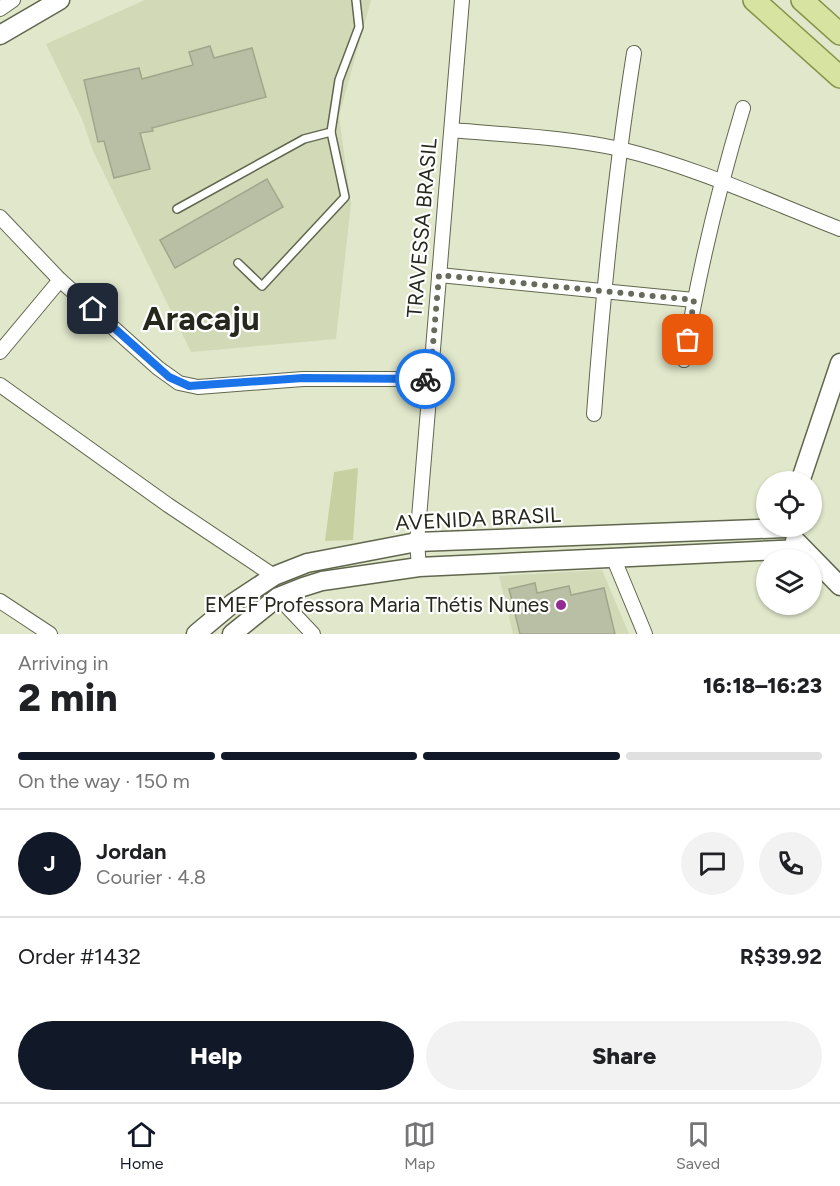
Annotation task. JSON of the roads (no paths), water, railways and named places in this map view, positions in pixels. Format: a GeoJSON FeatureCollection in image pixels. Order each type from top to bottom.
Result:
{"type":"FeatureCollection","features":[{"type":"Feature","properties":{"kind":"main road"},"geometry":{"type":"LineString","coordinates":[[754,0],[840,77]]}},
{"type":"Feature","properties":{"kind":"main road"},"geometry":{"type":"LineString","coordinates":[[802,0],[840,34]]}},
{"type":"Feature","properties":{"kind":"street"},"geometry":{"type":"LineString","coordinates":[[0,9],[13,0]]}},
{"type":"Feature","properties":{"kind":"street"},"geometry":{"type":"LineString","coordinates":[[0,35],[60,0]]}},
{"type":"Feature","properties":{"kind":"street","name":"TRAVESSA BRASIL"},"geometry":{"type":"LineString","coordinates":[[419,567],[417,542],[462,0]]}},
{"type":"Feature","properties":{"kind":"street"},"geometry":{"type":"LineString","coordinates":[[594,414],[603,290],[619,149],[634,53]]}},
{"type":"Feature","properties":{"kind":"street"},"geometry":{"type":"LineString","coordinates":[[684,360],[694,300],[721,183],[743,108]]}},
{"type":"Feature","properties":{"kind":"street"},"geometry":{"type":"LineString","coordinates":[[452,130],[562,140],[619,149],[669,162],[840,229]]}},
{"type":"Feature","properties":{"kind":"street"},"geometry":{"type":"LineString","coordinates":[[0,217],[60,280],[164,373],[189,386],[303,378],[430,379]]}},
{"type":"Feature","properties":{"kind":"street"},"geometry":{"type":"LineString","coordinates":[[439,275],[694,300]]}},
{"type":"Feature","properties":{"kind":"street"},"geometry":{"type":"LineString","coordinates":[[0,352],[60,280]]}},
{"type":"Feature","properties":{"kind":"street"},"geometry":{"type":"LineString","coordinates":[[804,471],[840,363]]}},
{"type":"Feature","properties":{"kind":"street"},"geometry":{"type":"LineString","coordinates":[[0,385],[274,576]]}},
{"type":"Feature","properties":{"kind":"street","name":"AVENIDA BRASIL"},"geometry":{"type":"LineString","coordinates":[[196,634],[233,603],[274,576],[307,563],[417,542],[756,528]]}},
{"type":"Feature","properties":{"kind":"street"},"geometry":{"type":"LineString","coordinates":[[793,537],[802,549]]}},
{"type":"Feature","properties":{"kind":"street"},"geometry":{"type":"LineString","coordinates":[[232,634],[278,597],[322,582],[419,567],[756,551]]}},
{"type":"Feature","properties":{"kind":"street"},"geometry":{"type":"LineString","coordinates":[[613,557],[645,634]]}},
{"type":"Feature","properties":{"kind":"street"},"geometry":{"type":"LineString","coordinates":[[822,568],[840,586]]}},
{"type":"Feature","properties":{"kind":"street"},"geometry":{"type":"LineString","coordinates":[[278,597],[313,634]]}},
{"type":"Feature","properties":{"kind":"street"},"geometry":{"type":"LineString","coordinates":[[0,601],[50,634]]}},
{"type":"Feature","properties":{"kind":"lane"},"geometry":{"type":"LineString","coordinates":[[238,263],[262,286],[345,197],[331,132],[339,80],[359,27],[356,0]]}},
{"type":"Feature","properties":{"kind":"lane"},"geometry":{"type":"LineString","coordinates":[[177,208],[304,139],[331,132]]}},
{"type":"Feature","properties":{"kind":"place","name":"EMEF Professora Maria Thétis Nunes"},"geometry":{"type":"Point","coordinates":[561,605]}},
{"type":"Feature","properties":{"kind":"district","name":"Aracaju"},"geometry":{"type":"Point","coordinates":[201,318]}}]}
